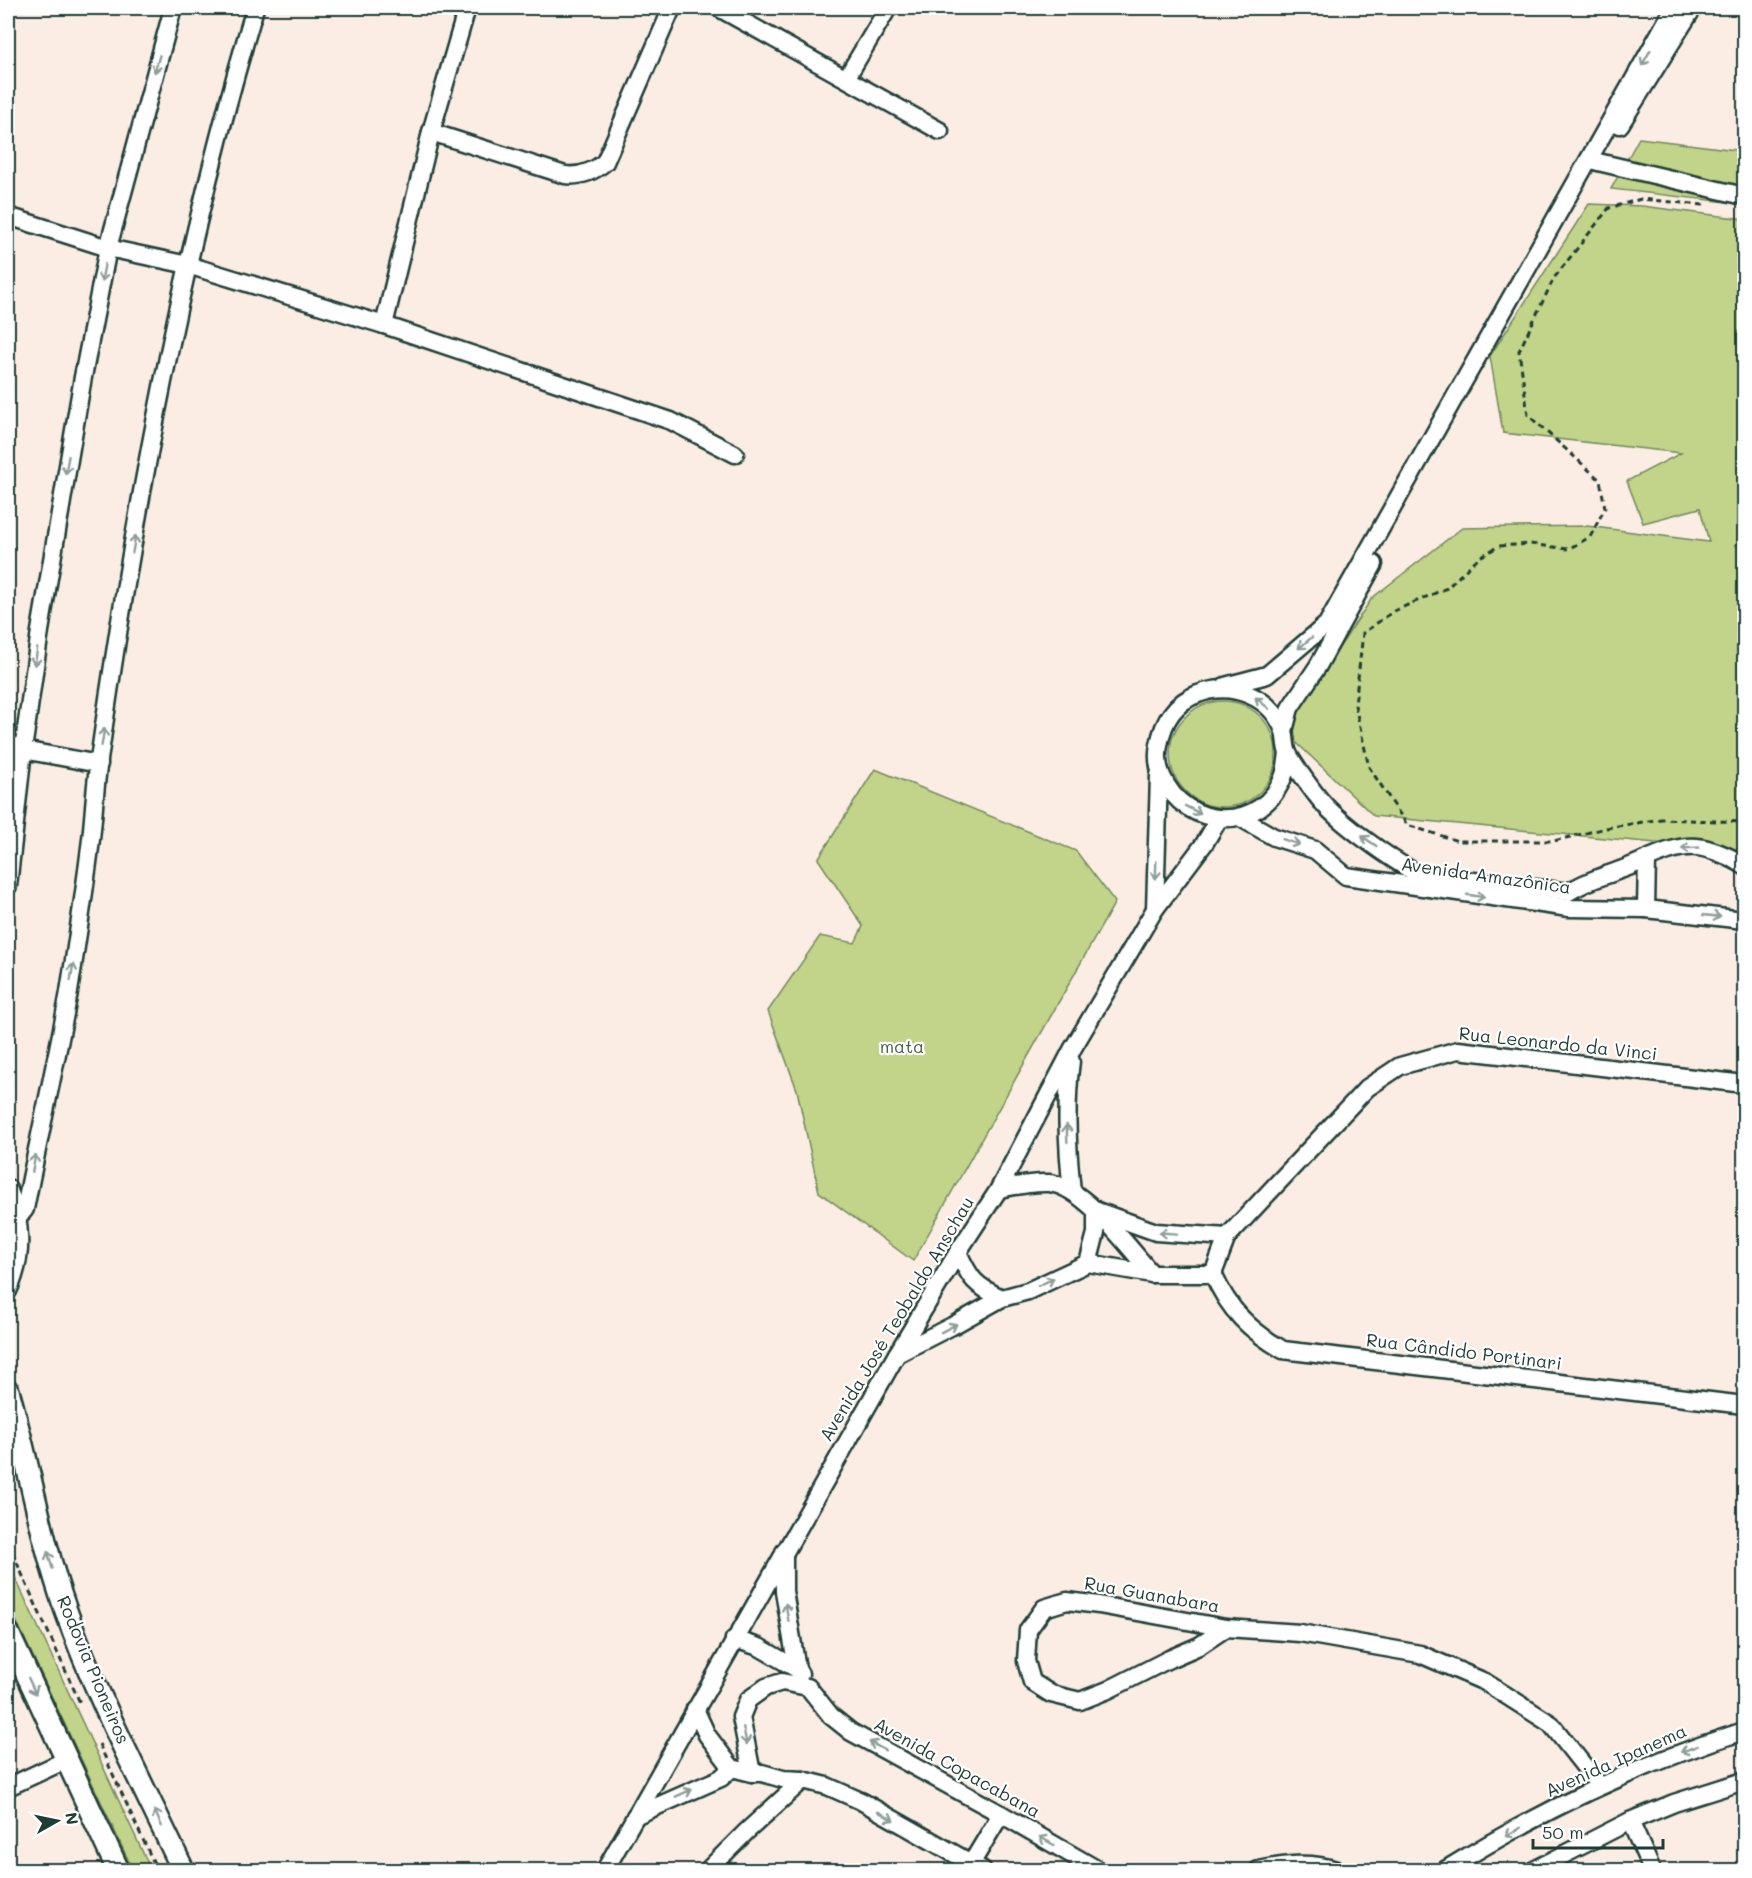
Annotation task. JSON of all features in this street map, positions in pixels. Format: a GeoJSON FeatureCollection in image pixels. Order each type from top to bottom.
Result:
{"type":"FeatureCollection","features":[{"type":"Feature","properties":{"kind":"main road","name":"Rodovia Pioneiros"},"geometry":{"type":"LineString","coordinates":[[9,1401],[38,1520],[64,1607],[82,1655],[183,1870]]}},
{"type":"Feature","properties":{"kind":"main road"},"geometry":{"type":"LineString","coordinates":[[8,1633],[118,1870]]}},
{"type":"Feature","properties":{"kind":"street"},"geometry":{"type":"LineString","coordinates":[[8,886],[15,747],[108,248],[173,8]]}},
{"type":"Feature","properties":{"kind":"street"},"geometry":{"type":"LineString","coordinates":[[18,1218],[25,1209],[68,995],[91,841],[99,764],[140,508],[188,265],[255,8]]}},
{"type":"Feature","properties":{"kind":"street"},"geometry":{"type":"LineString","coordinates":[[384,325],[431,132],[467,8]]}},
{"type":"Feature","properties":{"kind":"street"},"geometry":{"type":"LineString","coordinates":[[431,132],[565,176],[582,175],[598,168],[605,162],[672,8]]}},
{"type":"Feature","properties":{"kind":"street"},"geometry":{"type":"LineString","coordinates":[[718,8],[847,77],[940,131]]}},
{"type":"Feature","properties":{"kind":"street"},"geometry":{"type":"LineString","coordinates":[[847,77],[888,8]]}},
{"type":"Feature","properties":{"kind":"street"},"geometry":{"type":"LineString","coordinates":[[1211,689],[1234,689],[1255,697],[1272,711],[1284,731],[1288,753],[1284,776],[1273,795],[1258,809],[1239,817],[1219,819],[1198,814],[1181,804],[1167,789],[1159,770],[1158,749],[1162,729],[1173,711],[1190,697],[1211,689],[1267,675],[1327,624],[1674,8]]}},
{"type":"Feature","properties":{"kind":"street"},"geometry":{"type":"LineString","coordinates":[[1284,731],[1290,708],[1323,656],[1598,162],[1693,8]]}},
{"type":"Feature","properties":{"kind":"street"},"geometry":{"type":"LineString","coordinates":[[1598,162],[1744,196]]}},
{"type":"Feature","properties":{"kind":"street"},"geometry":{"type":"LineString","coordinates":[[8,216],[108,248],[188,265],[384,325],[671,421],[735,454]]}},
{"type":"Feature","properties":{"kind":"street"},"geometry":{"type":"LineString","coordinates":[[15,747],[99,764]]}},
{"type":"Feature","properties":{"kind":"street","name":"Avenida Amazônica"},"geometry":{"type":"LineString","coordinates":[[1288,753],[1322,802],[1361,836],[1418,874],[1569,900]]}},
{"type":"Feature","properties":{"kind":"street","name":"Avenida José Teobaldo Anschau"},"geometry":{"type":"LineString","coordinates":[[605,1870],[897,1354],[999,1189],[1073,1048],[1155,909],[1159,770]]}},
{"type":"Feature","properties":{"kind":"street","name":"Avenida Amazônica"},"geometry":{"type":"LineString","coordinates":[[1239,817],[1274,837],[1315,850],[1346,876],[1744,920]]}},
{"type":"Feature","properties":{"kind":"street"},"geometry":{"type":"LineString","coordinates":[[1155,909],[1204,844],[1219,819]]}},
{"type":"Feature","properties":{"kind":"street","name":"Avenida Amazônica"},"geometry":{"type":"LineString","coordinates":[[1569,900],[1583,882],[1671,850],[1697,847],[1737,860],[1744,866]]}},
{"type":"Feature","properties":{"kind":"street"},"geometry":{"type":"LineString","coordinates":[[1646,909],[1647,860]]}},
{"type":"Feature","properties":{"kind":"street"},"geometry":{"type":"LineString","coordinates":[[1072,1191],[1066,1096],[1073,1048]]}},
{"type":"Feature","properties":{"kind":"street","name":"Rua Leonardo da Vinci"},"geometry":{"type":"LineString","coordinates":[[1213,1274],[1227,1237],[1366,1088],[1400,1066],[1458,1050],[1744,1084]]}},
{"type":"Feature","properties":{"kind":"street"},"geometry":{"type":"LineString","coordinates":[[999,1189],[1030,1184],[1052,1184],[1072,1191],[1096,1211],[1152,1274]]}},
{"type":"Feature","properties":{"kind":"street"},"geometry":{"type":"LineString","coordinates":[[8,1188],[18,1218],[19,1252],[8,1290]]}},
{"type":"Feature","properties":{"kind":"street"},"geometry":{"type":"LineString","coordinates":[[1096,1211],[1156,1232],[1227,1237]]}},
{"type":"Feature","properties":{"kind":"street"},"geometry":{"type":"LineString","coordinates":[[1088,1263],[1096,1233],[1096,1211]]}},
{"type":"Feature","properties":{"kind":"street"},"geometry":{"type":"LineString","coordinates":[[958,1252],[967,1273],[982,1289],[1002,1298]]}},
{"type":"Feature","properties":{"kind":"street"},"geometry":{"type":"LineString","coordinates":[[897,1354],[1002,1298],[1028,1291],[1088,1263],[1152,1274],[1213,1274]]}},
{"type":"Feature","properties":{"kind":"street","name":"Rua Cândido Portinari"},"geometry":{"type":"LineString","coordinates":[[1213,1274],[1223,1298],[1243,1320],[1263,1338],[1283,1350],[1744,1405]]}},
{"type":"Feature","properties":{"kind":"street"},"geometry":{"type":"LineString","coordinates":[[784,1551],[784,1591],[797,1670]]}},
{"type":"Feature","properties":{"kind":"street","name":"Rua Guanabara"},"geometry":{"type":"LineString","coordinates":[[1226,1628],[1199,1646],[1080,1701],[1051,1694],[1032,1682],[1026,1661],[1028,1630],[1044,1608],[1067,1601],[1226,1628],[1300,1633],[1420,1654],[1485,1682],[1551,1724],[1599,1785]]}},
{"type":"Feature","properties":{"kind":"street","name":"Avenida Copacabana"},"geometry":{"type":"LineString","coordinates":[[734,1639],[759,1647],[797,1670],[831,1716],[851,1731],[1098,1870]]}},
{"type":"Feature","properties":{"kind":"street"},"geometry":{"type":"LineString","coordinates":[[752,1773],[741,1717],[748,1700],[766,1687],[782,1682],[808,1687]]}},
{"type":"Feature","properties":{"kind":"street"},"geometry":{"type":"LineString","coordinates":[[695,1709],[707,1735],[732,1768],[827,1786],[861,1801],[977,1867],[1001,1814]]}},
{"type":"Feature","properties":{"kind":"street","name":"Avenida Ipanema"},"geometry":{"type":"LineString","coordinates":[[1445,1870],[1599,1785],[1688,1749],[1744,1731]]}},
{"type":"Feature","properties":{"kind":"street"},"geometry":{"type":"LineString","coordinates":[[8,1787],[66,1760]]}},
{"type":"Feature","properties":{"kind":"street"},"geometry":{"type":"LineString","coordinates":[[635,1816],[721,1778],[732,1768]]}},
{"type":"Feature","properties":{"kind":"street"},"geometry":{"type":"LineString","coordinates":[[708,1870],[803,1780]]}},
{"type":"Feature","properties":{"kind":"street"},"geometry":{"type":"LineString","coordinates":[[1534,1870],[1630,1821],[1674,1803],[1744,1781]]}},
{"type":"Feature","properties":{"kind":"street"},"geometry":{"type":"LineString","coordinates":[[1630,1821],[1652,1870]]}},
{"type":"Feature","properties":{"kind":"street"},"geometry":{"type":"LineString","coordinates":[[1258,1870],[1287,1864],[1336,1870]]}},
{"type":"Feature","properties":{"kind":"path"},"geometry":{"type":"LineString","coordinates":[[1713,207],[1641,199],[1610,208],[1554,278],[1519,351],[1528,415],[1600,480],[1605,508],[1590,537],[1568,549],[1530,544],[1498,546],[1478,558],[1447,588],[1394,611],[1364,633],[1355,705],[1369,767],[1407,825],[1458,841],[1554,841],[1606,828],[1661,819],[1744,822]]}},
{"type":"Feature","properties":{"kind":"green space"},"geometry":{"type":"Polygon","coordinates":[[[1639,138],[1744,151],[1744,204],[1611,189],[1639,138]]]}},
{"type":"Feature","properties":{"kind":"green space"},"geometry":{"type":"Polygon","coordinates":[[[1589,204],[1642,206],[1744,219],[1744,460],[1742,460],[1744,461],[1744,541],[1735,545],[1744,547],[1744,875],[1677,845],[1374,816],[1284,731],[1372,598],[1462,528],[1587,526],[1709,542],[1700,508],[1643,523],[1627,481],[1681,453],[1503,433],[1490,356],[1589,204]]]}},
{"type":"Feature","properties":{"kind":"green space"},"geometry":{"type":"Polygon","coordinates":[[[1223,701],[1243,705],[1260,717],[1272,734],[1276,754],[1272,774],[1260,791],[1243,803],[1223,807],[1203,803],[1186,791],[1174,774],[1170,754],[1174,734],[1186,717],[1203,705],[1223,701]]]}},
{"type":"Feature","properties":{"kind":"green space","name":"mata"},"geometry":{"type":"Polygon","coordinates":[[[875,769],[1076,851],[1115,902],[913,1261],[819,1192],[797,1090],[768,1011],[820,936],[855,943],[863,926],[818,859],[875,769]]]}},
{"type":"Feature","properties":{"kind":"green space"},"geometry":{"type":"Polygon","coordinates":[[[8,1562],[151,1870],[133,1870],[8,1603],[8,1562]]]}}]}
